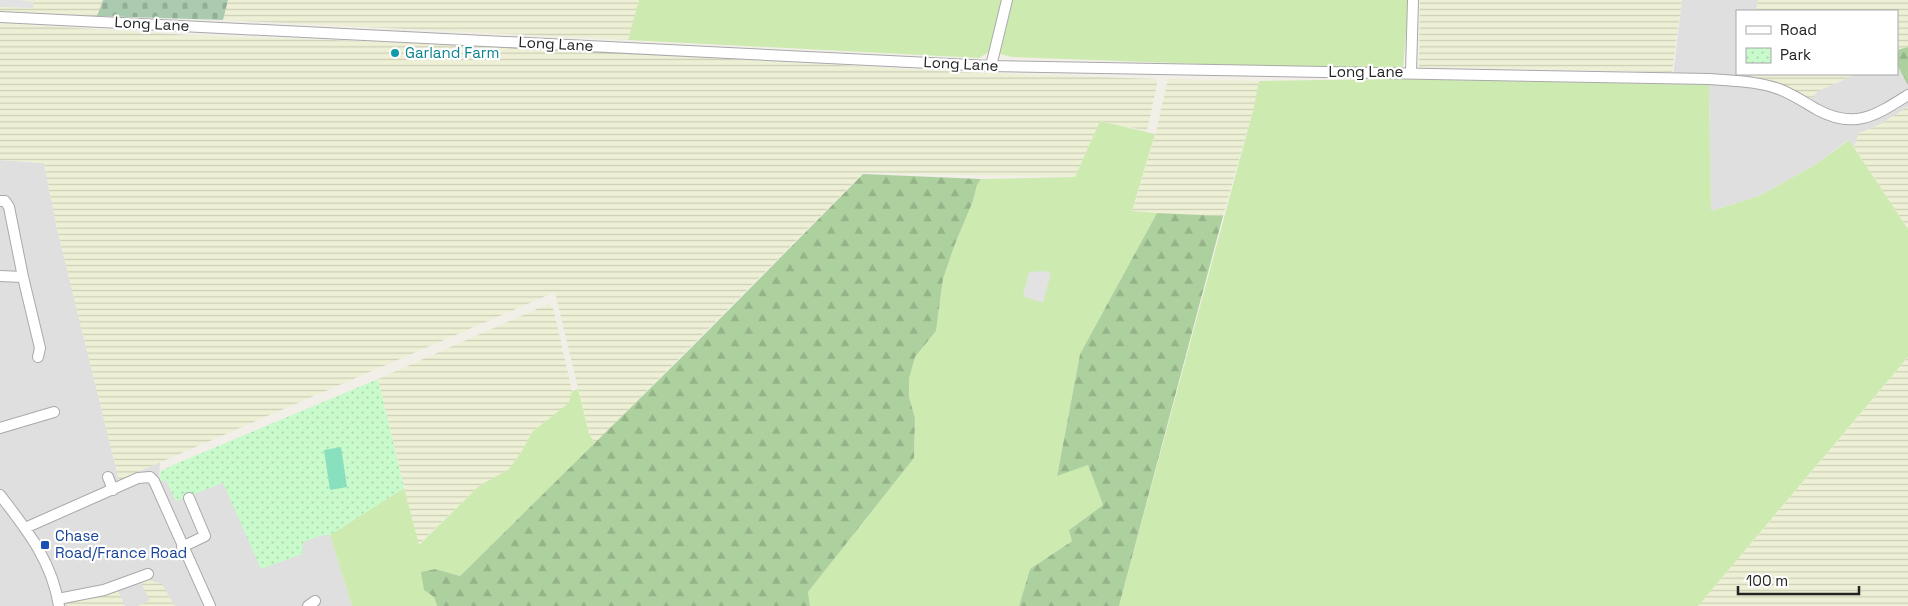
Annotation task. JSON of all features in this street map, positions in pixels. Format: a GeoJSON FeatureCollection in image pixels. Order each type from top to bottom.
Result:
{"type":"FeatureCollection","features":[{"type":"Feature","properties":{"kind":"street"},"geometry":{"type":"LineString","coordinates":[[990,66],[1007,0]]}},
{"type":"Feature","properties":{"kind":"street"},"geometry":{"type":"LineString","coordinates":[[1411,72],[1413,0]]}},
{"type":"Feature","properties":{"kind":"street","name":"Long Lane"},"geometry":{"type":"LineString","coordinates":[[0,17],[990,66],[1411,72],[1740,81],[1780,90],[1826,115],[1849,121],[1878,114],[1908,95]]}},
{"type":"Feature","properties":{"kind":"street"},"geometry":{"type":"LineString","coordinates":[[0,202],[4,202],[9,207],[40,348],[38,357]]}},
{"type":"Feature","properties":{"kind":"street"},"geometry":{"type":"LineString","coordinates":[[0,276],[23,277]]}},
{"type":"Feature","properties":{"kind":"street"},"geometry":{"type":"LineString","coordinates":[[0,428],[54,412]]}},
{"type":"Feature","properties":{"kind":"street"},"geometry":{"type":"LineString","coordinates":[[108,477],[113,490]]}},
{"type":"Feature","properties":{"kind":"street"},"geometry":{"type":"LineString","coordinates":[[25,528],[138,478],[150,477],[154,481],[210,606]]}},
{"type":"Feature","properties":{"kind":"street"},"geometry":{"type":"LineString","coordinates":[[0,495],[25,528],[49,568],[58,603],[104,590],[148,574]]}},
{"type":"Feature","properties":{"kind":"street"},"geometry":{"type":"LineString","coordinates":[[182,547],[209,536],[189,498]]}},
{"type":"Feature","properties":{"kind":"shaded area"},"geometry":{"type":"Polygon","coordinates":[[[0,0],[34,2],[33,8],[0,7],[0,0]]]}},
{"type":"Feature","properties":{"kind":"shaded area"},"geometry":{"type":"Polygon","coordinates":[[[1682,0],[1758,0],[1756,10],[1736,10],[1736,75],[1749,75],[1778,84],[1817,91],[1855,75],[1898,75],[1898,67],[1908,85],[1908,107],[1879,125],[1859,133],[1854,147],[1848,140],[1815,165],[1759,196],[1711,211],[1709,85],[1672,85],[1682,0]]]}},
{"type":"Feature","properties":{"kind":"shaded area"},"geometry":{"type":"Polygon","coordinates":[[[0,160],[44,163],[57,229],[119,480],[160,462],[159,481],[166,479],[176,501],[223,482],[302,542],[323,535],[330,535],[352,606],[0,606],[0,160]]]}},
{"type":"Feature","properties":{"kind":"shaded area"},"geometry":{"type":"Polygon","coordinates":[[[1044,271],[1051,273],[1043,303],[1023,296],[1029,272],[1044,271]]]}},
{"type":"Feature","properties":{"kind":"green space"},"geometry":{"type":"Polygon","coordinates":[[[0,0],[103,0],[97,16],[0,11],[0,0]]]}},
{"type":"Feature","properties":{"kind":"green space"},"geometry":{"type":"Polygon","coordinates":[[[103,0],[228,0],[223,20],[97,16],[103,0]]]}},
{"type":"Feature","properties":{"kind":"green space"},"geometry":{"type":"Polygon","coordinates":[[[228,0],[639,0],[628,40],[223,20],[228,0]]]}},
{"type":"Feature","properties":{"kind":"green space"},"geometry":{"type":"Polygon","coordinates":[[[639,0],[1002,0],[989,52],[979,58],[628,40],[639,0]]]}},
{"type":"Feature","properties":{"kind":"green space"},"geometry":{"type":"Polygon","coordinates":[[[1013,0],[1409,0],[1403,68],[1258,66],[1012,57],[1000,54],[1013,0]]]}},
{"type":"Feature","properties":{"kind":"green space"},"geometry":{"type":"Polygon","coordinates":[[[1420,0],[1682,0],[1672,72],[1419,67],[1420,0]]]}},
{"type":"Feature","properties":{"kind":"green space"},"geometry":{"type":"Polygon","coordinates":[[[1758,0],[1908,0],[1908,47],[1898,50],[1898,10],[1756,10],[1758,0]]]}},
{"type":"Feature","properties":{"kind":"green space"},"geometry":{"type":"Polygon","coordinates":[[[0,23],[188,35],[495,46],[963,72],[1156,79],[1157,84],[1147,131],[1100,121],[1075,177],[863,173],[595,443],[589,434],[555,292],[119,480],[57,229],[44,163],[0,160],[0,23]]]}},
{"type":"Feature","properties":{"kind":"green space"},"geometry":{"type":"Polygon","coordinates":[[[1908,47],[1908,85],[1898,67],[1898,50],[1908,47]]]}},
{"type":"Feature","properties":{"kind":"green space"},"geometry":{"type":"Polygon","coordinates":[[[1749,75],[1855,75],[1818,91],[1811,100],[1778,84],[1749,75]]]}},
{"type":"Feature","properties":{"kind":"green space"},"geometry":{"type":"Polygon","coordinates":[[[1168,79],[1259,81],[1254,107],[1223,216],[1132,212],[1156,132],[1168,79]]]}},
{"type":"Feature","properties":{"kind":"green space"},"geometry":{"type":"Polygon","coordinates":[[[1391,79],[1709,85],[1711,211],[1759,196],[1815,165],[1849,140],[1908,229],[1908,357],[1698,606],[1119,606],[1254,107],[1259,81],[1391,79]]]}},
{"type":"Feature","properties":{"kind":"green space"},"geometry":{"type":"Polygon","coordinates":[[[1908,107],[1908,229],[1854,147],[1859,133],[1879,125],[1908,107]]]}},
{"type":"Feature","properties":{"kind":"green space"},"geometry":{"type":"Polygon","coordinates":[[[1100,121],[1155,134],[1132,211],[1157,213],[1080,354],[1057,475],[1088,465],[1103,505],[1069,530],[1073,540],[1030,569],[1019,606],[810,606],[808,592],[914,458],[915,418],[909,397],[909,379],[915,357],[936,331],[943,279],[973,201],[977,185],[981,179],[1075,177],[1100,121]]]}},
{"type":"Feature","properties":{"kind":"green space"},"geometry":{"type":"Polygon","coordinates":[[[863,174],[981,179],[977,185],[973,201],[943,279],[936,331],[915,357],[909,379],[909,397],[915,418],[914,458],[808,592],[810,606],[437,606],[434,597],[424,590],[421,572],[436,569],[460,576],[690,349],[863,174]]]}},
{"type":"Feature","properties":{"kind":"green space"},"geometry":{"type":"Polygon","coordinates":[[[1157,213],[1223,216],[1119,606],[1019,606],[1030,569],[1072,541],[1069,530],[1103,505],[1088,465],[1057,476],[1080,354],[1157,213]]]}},
{"type":"Feature","properties":{"kind":"green space"},"geometry":{"type":"Polygon","coordinates":[[[548,304],[553,307],[572,391],[570,403],[532,432],[522,451],[508,470],[480,485],[418,545],[378,379],[548,304]]]}},
{"type":"Feature","properties":{"kind":"green space"},"geometry":{"type":"Polygon","coordinates":[[[1908,357],[1908,606],[1698,606],[1847,430],[1908,357]]]}},
{"type":"Feature","properties":{"kind":"green space"},"geometry":{"type":"Polygon","coordinates":[[[378,379],[404,488],[330,535],[323,535],[303,542],[302,554],[261,569],[223,483],[176,501],[166,480],[159,482],[161,471],[173,465],[378,379]]]}},
{"type":"Feature","properties":{"kind":"green space"},"geometry":{"type":"Polygon","coordinates":[[[578,389],[589,434],[595,443],[460,576],[436,569],[434,597],[437,606],[352,606],[330,535],[404,488],[419,545],[480,485],[508,470],[522,451],[532,432],[569,403],[572,391],[578,389]]]}},
{"type":"Feature","properties":{"kind":"green space"},"geometry":{"type":"Polygon","coordinates":[[[341,447],[347,487],[330,490],[324,450],[341,447]]]}},
{"type":"Feature","properties":{"kind":"green space"},"geometry":{"type":"Polygon","coordinates":[[[149,580],[162,584],[175,606],[138,606],[150,600],[140,581],[149,580]]]}},
{"type":"Feature","properties":{"kind":"green space"},"geometry":{"type":"Polygon","coordinates":[[[118,591],[125,606],[67,606],[68,602],[118,591]]]}},
{"type":"Feature","properties":{"kind":"place","name":"Garland Farm"},"geometry":{"type":"Point","coordinates":[395,53]}},
{"type":"Feature","properties":{"kind":"place","name":"Chase Road/France Road"},"geometry":{"type":"Point","coordinates":[45,545]}}]}
